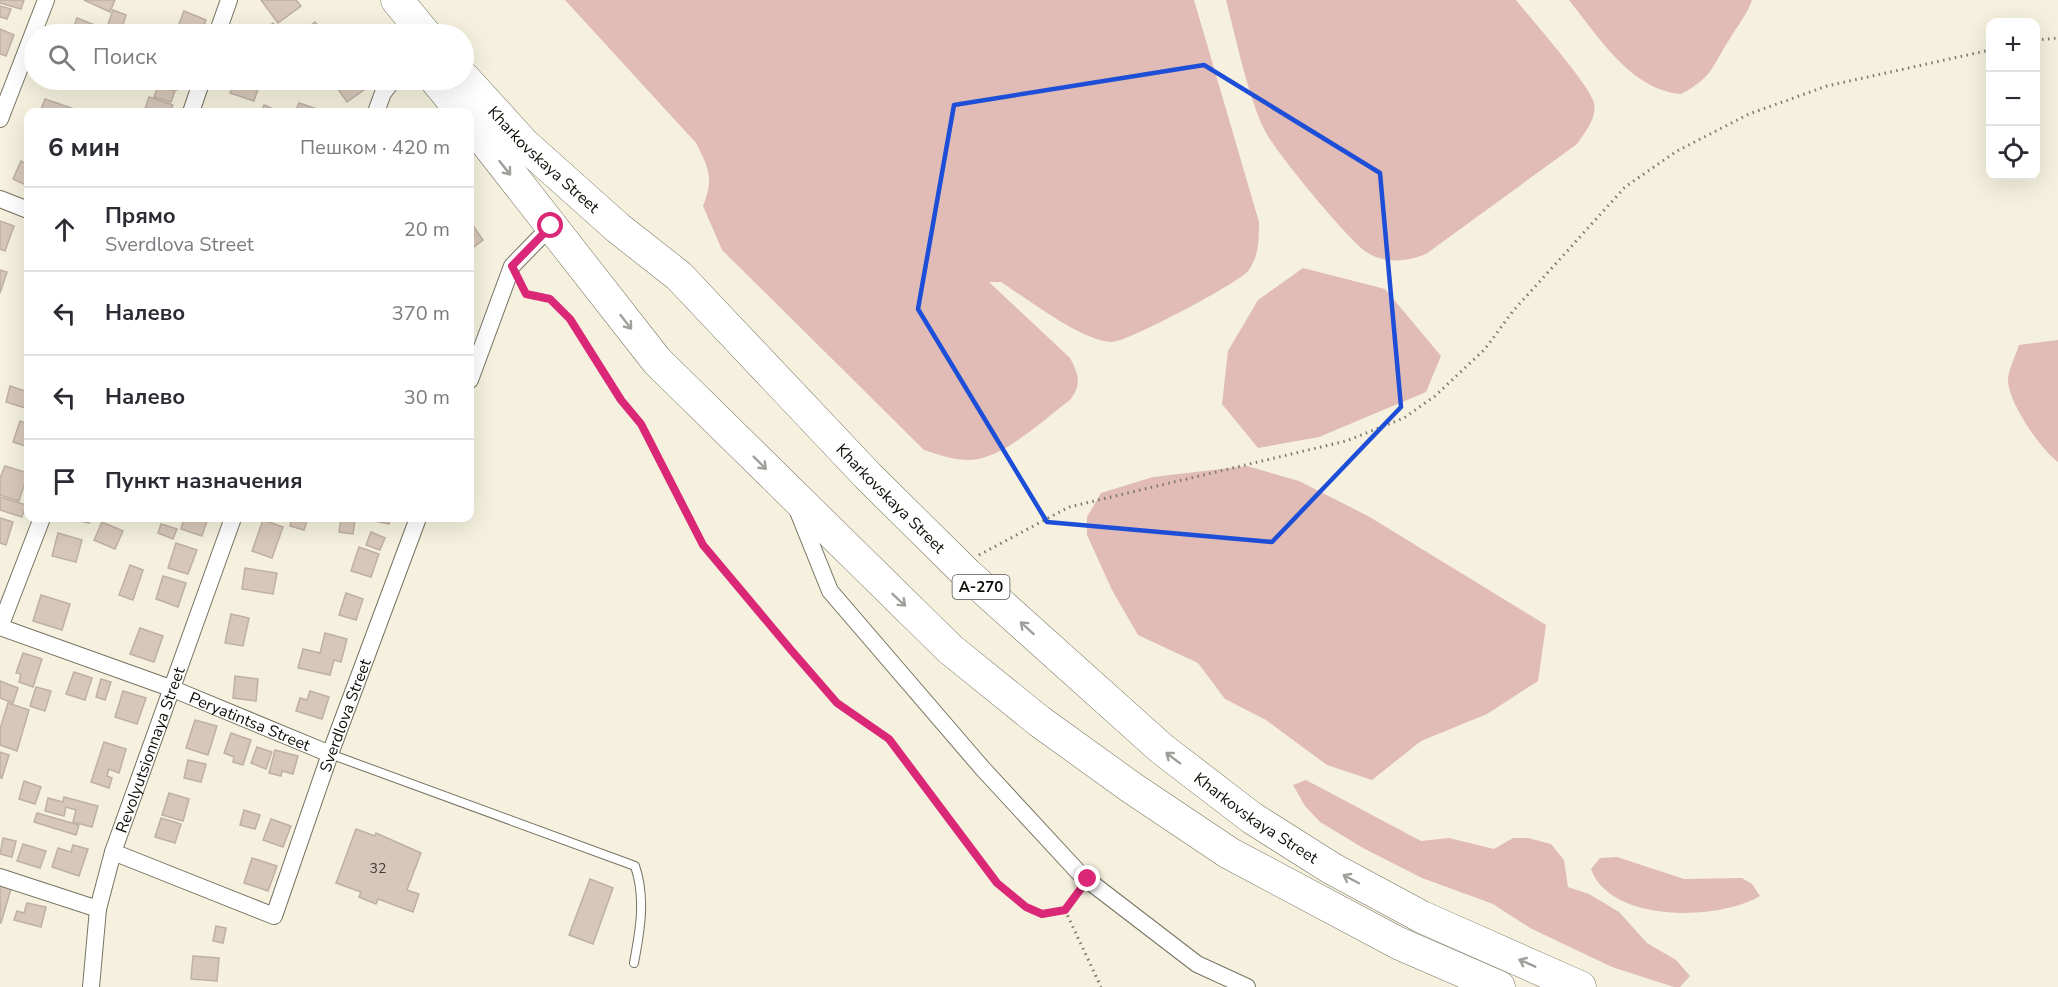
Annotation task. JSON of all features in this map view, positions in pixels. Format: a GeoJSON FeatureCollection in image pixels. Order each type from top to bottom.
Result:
{"type":"FeatureCollection","features":[{"type":"Feature","properties":{"kind":"highway"},"geometry":{"type":"LineString","coordinates":[[374,0],[393,24]]}},
{"type":"Feature","properties":{"kind":"highway"},"geometry":{"type":"LineString","coordinates":[[397,0],[416,24]]}},
{"type":"Feature","properties":{"kind":"highway","name":"Kharkovskaya Street"},"geometry":{"type":"LineString","coordinates":[[474,89],[524,144],[618,228],[680,276],[867,476],[959,566],[1162,749],[1252,818],[1331,868],[1422,917],[1580,987]]}},
{"type":"Feature","properties":{"kind":"highway","name":"Kharkovskaya Street"},"geometry":{"type":"LineString","coordinates":[[444,90],[459,108]]}},
{"type":"Feature","properties":{"kind":"highway","name":"Kharkovskaya Street"},"geometry":{"type":"LineString","coordinates":[[474,127],[657,361],[950,648],[1039,721],[1132,788],[1230,853],[1398,944],[1498,987]]}},
{"type":"Feature","properties":{"kind":"street"},"geometry":{"type":"LineString","coordinates":[[37,24],[46,0]]}},
{"type":"Feature","properties":{"kind":"street"},"geometry":{"type":"LineString","coordinates":[[221,24],[229,0]]}},
{"type":"Feature","properties":{"kind":"street"},"geometry":{"type":"LineString","coordinates":[[0,119],[24,57]]}},
{"type":"Feature","properties":{"kind":"street"},"geometry":{"type":"LineString","coordinates":[[192,108],[198,90]]}},
{"type":"Feature","properties":{"kind":"street"},"geometry":{"type":"LineString","coordinates":[[377,108],[385,90]]}},
{"type":"Feature","properties":{"kind":"street"},"geometry":{"type":"LineString","coordinates":[[0,199],[24,208]]}},
{"type":"Feature","properties":{"kind":"street"},"geometry":{"type":"LineString","coordinates":[[474,369],[512,266],[551,226]]}},
{"type":"Feature","properties":{"kind":"street"},"geometry":{"type":"LineString","coordinates":[[791,493],[830,591],[983,769],[1088,879],[1197,964],[1247,987]]}},
{"type":"Feature","properties":{"kind":"street"},"geometry":{"type":"LineString","coordinates":[[0,627],[40,522]]}},
{"type":"Feature","properties":{"kind":"street","name":"Revolyutsionnaya Street"},"geometry":{"type":"LineString","coordinates":[[91,987],[98,909],[113,852],[232,522]]}},
{"type":"Feature","properties":{"kind":"street","name":"Sverdlova Street"},"geometry":{"type":"LineString","coordinates":[[113,852],[274,916],[330,754],[417,522]]}},
{"type":"Feature","properties":{"kind":"street","name":"Peryatintsa Street"},"geometry":{"type":"LineString","coordinates":[[0,627],[173,689],[330,754]]}},
{"type":"Feature","properties":{"kind":"street"},"geometry":{"type":"LineString","coordinates":[[0,877],[98,909]]}},
{"type":"Feature","properties":{"kind":"lane"},"geometry":{"type":"LineString","coordinates":[[330,754],[635,866],[642,885],[641,927],[634,963]]}},
{"type":"Feature","properties":{"kind":"path"},"geometry":{"type":"LineString","coordinates":[[2040,40],[2058,38]]}},
{"type":"Feature","properties":{"kind":"path"},"geometry":{"type":"LineString","coordinates":[[959,566],[1069,507],[1346,441],[1404,418],[1435,396],[1485,349],[1513,311],[1625,187],[1677,151],[1749,114],[1827,86],[1986,51]]}},
{"type":"Feature","properties":{"kind":"path"},"geometry":{"type":"LineString","coordinates":[[512,266],[526,294],[550,299],[570,319],[621,400],[641,424],[703,545],[837,703],[889,739],[997,883],[1026,907],[1042,914],[1065,910],[1088,879]]}},
{"type":"Feature","properties":{"kind":"path"},"geometry":{"type":"LineString","coordinates":[[1065,910],[1101,987]]}},
{"type":"Feature","properties":{"kind":"highlighted area"},"geometry":{"type":"Polygon","coordinates":[[[1204,65],[1380,173],[1401,407],[1272,542],[1047,522],[918,309],[954,105],[1204,65]]]}},
{"type":"Feature","properties":{"kind":"shaded area"},"geometry":{"type":"Polygon","coordinates":[[[565,0],[1194,0],[1259,222],[1255,259],[1249,270],[1241,277],[1206,298],[1139,332],[1112,342],[1086,335],[1071,327],[1001,282],[989,282],[1070,358],[1077,375],[1078,385],[1070,400],[1035,428],[996,453],[983,458],[964,460],[924,450],[722,250],[703,206],[709,181],[707,167],[696,143],[565,0]]]}},
{"type":"Feature","properties":{"kind":"shaded area"},"geometry":{"type":"Polygon","coordinates":[[[1226,0],[1516,0],[1582,82],[1594,103],[1594,114],[1577,144],[1426,254],[1403,260],[1379,258],[1365,251],[1343,229],[1294,172],[1269,138],[1252,98],[1226,0]]]}},
{"type":"Feature","properties":{"kind":"shaded area"},"geometry":{"type":"Polygon","coordinates":[[[1569,0],[1752,0],[1745,16],[1706,77],[1681,94],[1646,83],[1631,72],[1604,45],[1569,0]]]}},
{"type":"Feature","properties":{"kind":"shaded area"},"geometry":{"type":"Polygon","coordinates":[[[1303,268],[1385,289],[1441,356],[1426,392],[1319,437],[1258,448],[1222,404],[1228,351],[1258,300],[1303,268]]]}},
{"type":"Feature","properties":{"kind":"shaded area"},"geometry":{"type":"Polygon","coordinates":[[[2058,340],[2058,462],[2043,447],[2019,412],[2009,389],[2008,376],[2019,345],[2058,340]]]}},
{"type":"Feature","properties":{"kind":"shaded area"},"geometry":{"type":"Polygon","coordinates":[[[1247,466],[1299,481],[1368,516],[1546,625],[1538,681],[1487,714],[1421,741],[1372,780],[1327,765],[1266,720],[1225,699],[1198,663],[1138,635],[1112,590],[1087,535],[1087,517],[1101,493],[1153,477],[1247,466]]]}},
{"type":"Feature","properties":{"kind":"shaded area"},"geometry":{"type":"Polygon","coordinates":[[[1306,780],[1421,841],[1449,838],[1494,849],[1513,838],[1528,838],[1551,844],[1564,860],[1568,887],[1589,894],[1619,912],[1647,943],[1676,960],[1690,976],[1680,987],[1674,987],[1612,967],[1530,928],[1493,904],[1422,878],[1363,848],[1320,822],[1305,806],[1293,785],[1306,780]]]}},
{"type":"Feature","properties":{"kind":"shaded area"},"geometry":{"type":"Polygon","coordinates":[[[1617,857],[1684,879],[1742,878],[1752,884],[1760,896],[1719,910],[1693,913],[1642,908],[1620,900],[1602,887],[1591,869],[1600,858],[1617,857]]]}},
{"type":"Feature","properties":{"kind":"building"},"geometry":{"type":"Polygon","coordinates":[[[0,0],[24,0],[21,9],[0,3],[0,0]]]}},
{"type":"Feature","properties":{"kind":"building"},"geometry":{"type":"Polygon","coordinates":[[[84,0],[115,0],[110,12],[84,0]]]}},
{"type":"Feature","properties":{"kind":"building"},"geometry":{"type":"Polygon","coordinates":[[[261,0],[296,0],[301,6],[278,23],[261,0]]]}},
{"type":"Feature","properties":{"kind":"building"},"geometry":{"type":"Polygon","coordinates":[[[0,6],[11,9],[7,19],[0,17],[0,6]]]}},
{"type":"Feature","properties":{"kind":"building"},"geometry":{"type":"Polygon","coordinates":[[[113,10],[126,15],[123,24],[108,24],[113,10]]]}},
{"type":"Feature","properties":{"kind":"building"},"geometry":{"type":"Polygon","coordinates":[[[184,11],[206,20],[205,24],[179,24],[184,11]]]}},
{"type":"Feature","properties":{"kind":"building"},"geometry":{"type":"Polygon","coordinates":[[[77,18],[92,24],[75,24],[77,18]]]}},
{"type":"Feature","properties":{"kind":"building"},"geometry":{"type":"Polygon","coordinates":[[[0,29],[14,35],[6,56],[0,54],[0,29]]]}},
{"type":"Feature","properties":{"kind":"building"},"geometry":{"type":"Polygon","coordinates":[[[157,90],[175,91],[171,102],[154,97],[157,90]]]}},
{"type":"Feature","properties":{"kind":"building"},"geometry":{"type":"Polygon","coordinates":[[[231,90],[258,90],[254,101],[230,93],[231,90]]]}},
{"type":"Feature","properties":{"kind":"building"},"geometry":{"type":"Polygon","coordinates":[[[339,90],[364,90],[347,102],[339,90]]]}},
{"type":"Feature","properties":{"kind":"building"},"geometry":{"type":"Polygon","coordinates":[[[149,97],[173,105],[172,108],[145,108],[149,97]]]}},
{"type":"Feature","properties":{"kind":"building"},"geometry":{"type":"Polygon","coordinates":[[[45,99],[71,108],[42,108],[45,99]]]}},
{"type":"Feature","properties":{"kind":"building"},"geometry":{"type":"Polygon","coordinates":[[[299,103],[314,108],[297,108],[299,103]]]}},
{"type":"Feature","properties":{"kind":"building"},"geometry":{"type":"Polygon","coordinates":[[[21,161],[24,163],[24,184],[13,179],[21,161]]]}},
{"type":"Feature","properties":{"kind":"building"},"geometry":{"type":"Polygon","coordinates":[[[0,221],[14,226],[5,251],[0,249],[0,221]]]}},
{"type":"Feature","properties":{"kind":"building"},"geometry":{"type":"Polygon","coordinates":[[[474,227],[483,240],[474,247],[474,227]]]}},
{"type":"Feature","properties":{"kind":"building"},"geometry":{"type":"Polygon","coordinates":[[[0,270],[7,272],[0,293],[0,270]]]}},
{"type":"Feature","properties":{"kind":"building"},"geometry":{"type":"Polygon","coordinates":[[[10,386],[24,391],[24,408],[6,402],[10,386]]]}},
{"type":"Feature","properties":{"kind":"building"},"geometry":{"type":"Polygon","coordinates":[[[20,421],[24,422],[24,446],[13,442],[20,421]]]}},
{"type":"Feature","properties":{"kind":"building"},"geometry":{"type":"Polygon","coordinates":[[[5,466],[24,472],[24,485],[19,501],[0,495],[0,478],[5,466]]]}},
{"type":"Feature","properties":{"kind":"building"},"geometry":{"type":"Polygon","coordinates":[[[0,497],[24,504],[22,517],[0,510],[0,497]]]}},
{"type":"Feature","properties":{"kind":"building"},"geometry":{"type":"Polygon","coordinates":[[[0,518],[13,522],[6,545],[0,543],[0,518]]]}},
{"type":"Feature","properties":{"kind":"building"},"geometry":{"type":"Polygon","coordinates":[[[102,522],[123,531],[115,549],[94,540],[102,522]]]}},
{"type":"Feature","properties":{"kind":"building"},"geometry":{"type":"Polygon","coordinates":[[[183,522],[207,522],[202,536],[181,529],[183,522]]]}},
{"type":"Feature","properties":{"kind":"building"},"geometry":{"type":"Polygon","coordinates":[[[262,522],[283,527],[272,558],[252,551],[262,522]]]}},
{"type":"Feature","properties":{"kind":"building"},"geometry":{"type":"Polygon","coordinates":[[[291,522],[307,522],[304,530],[290,526],[291,522]]]}},
{"type":"Feature","properties":{"kind":"building"},"geometry":{"type":"Polygon","coordinates":[[[340,522],[355,522],[353,534],[339,532],[340,522]]]}},
{"type":"Feature","properties":{"kind":"building"},"geometry":{"type":"Polygon","coordinates":[[[161,524],[177,529],[173,539],[158,533],[161,524]]]}},
{"type":"Feature","properties":{"kind":"building"},"geometry":{"type":"Polygon","coordinates":[[[371,532],[385,538],[380,550],[366,545],[371,532]]]}},
{"type":"Feature","properties":{"kind":"building"},"geometry":{"type":"Polygon","coordinates":[[[58,533],[82,540],[76,562],[52,556],[58,533]]]}},
{"type":"Feature","properties":{"kind":"building"},"geometry":{"type":"Polygon","coordinates":[[[176,543],[197,550],[188,574],[168,568],[176,543]]]}},
{"type":"Feature","properties":{"kind":"building"},"geometry":{"type":"Polygon","coordinates":[[[359,547],[379,554],[371,577],[351,571],[359,547]]]}},
{"type":"Feature","properties":{"kind":"building"},"geometry":{"type":"Polygon","coordinates":[[[130,565],[143,570],[133,600],[119,595],[130,565]]]}},
{"type":"Feature","properties":{"kind":"building"},"geometry":{"type":"Polygon","coordinates":[[[245,568],[277,573],[273,594],[242,589],[245,568]]]}},
{"type":"Feature","properties":{"kind":"building"},"geometry":{"type":"Polygon","coordinates":[[[163,576],[186,583],[178,607],[156,599],[163,576]]]}},
{"type":"Feature","properties":{"kind":"building"},"geometry":{"type":"Polygon","coordinates":[[[346,593],[363,599],[356,620],[339,615],[346,593]]]}},
{"type":"Feature","properties":{"kind":"building"},"geometry":{"type":"Polygon","coordinates":[[[41,595],[70,604],[62,630],[33,621],[41,595]]]}},
{"type":"Feature","properties":{"kind":"building"},"geometry":{"type":"Polygon","coordinates":[[[231,614],[249,618],[243,646],[225,643],[231,614]]]}},
{"type":"Feature","properties":{"kind":"building"},"geometry":{"type":"Polygon","coordinates":[[[140,628],[163,636],[154,662],[130,654],[140,628]]]}},
{"type":"Feature","properties":{"kind":"building"},"geometry":{"type":"Polygon","coordinates":[[[325,633],[347,639],[341,662],[334,660],[330,675],[298,668],[303,649],[320,653],[325,633]]]}},
{"type":"Feature","properties":{"kind":"building"},"geometry":{"type":"Polygon","coordinates":[[[23,653],[42,659],[33,687],[19,682],[21,674],[16,673],[23,653]]]}},
{"type":"Feature","properties":{"kind":"building"},"geometry":{"type":"Polygon","coordinates":[[[74,672],[92,678],[85,700],[66,694],[74,672]]]}},
{"type":"Feature","properties":{"kind":"building"},"geometry":{"type":"Polygon","coordinates":[[[235,676],[258,679],[256,701],[233,698],[235,676]]]}},
{"type":"Feature","properties":{"kind":"building"},"geometry":{"type":"Polygon","coordinates":[[[101,679],[111,682],[105,700],[96,697],[101,679]]]}},
{"type":"Feature","properties":{"kind":"building"},"geometry":{"type":"Polygon","coordinates":[[[0,681],[18,688],[13,703],[0,698],[0,681]]]}},
{"type":"Feature","properties":{"kind":"building"},"geometry":{"type":"Polygon","coordinates":[[[36,687],[51,691],[45,711],[30,706],[36,687]]]}},
{"type":"Feature","properties":{"kind":"building"},"geometry":{"type":"Polygon","coordinates":[[[123,691],[146,698],[137,724],[115,717],[123,691]]]}},
{"type":"Feature","properties":{"kind":"building"},"geometry":{"type":"Polygon","coordinates":[[[310,691],[329,697],[322,719],[296,711],[300,698],[307,700],[310,691]]]}},
{"type":"Feature","properties":{"kind":"building"},"geometry":{"type":"Polygon","coordinates":[[[8,703],[29,710],[17,751],[0,745],[0,729],[8,703]]]}},
{"type":"Feature","properties":{"kind":"building"},"geometry":{"type":"Polygon","coordinates":[[[195,720],[217,726],[208,755],[186,748],[195,720]]]}},
{"type":"Feature","properties":{"kind":"building"},"geometry":{"type":"Polygon","coordinates":[[[231,733],[251,740],[243,765],[233,762],[234,757],[224,753],[231,733]]]}},
{"type":"Feature","properties":{"kind":"building"},"geometry":{"type":"Polygon","coordinates":[[[104,742],[126,749],[119,773],[109,769],[107,776],[112,778],[109,788],[91,782],[104,742]]]}},
{"type":"Feature","properties":{"kind":"building"},"geometry":{"type":"Polygon","coordinates":[[[257,747],[272,752],[266,769],[251,763],[257,747]]]}},
{"type":"Feature","properties":{"kind":"building"},"geometry":{"type":"Polygon","coordinates":[[[275,750],[298,756],[293,774],[282,771],[281,776],[269,773],[275,750]]]}},
{"type":"Feature","properties":{"kind":"building"},"geometry":{"type":"Polygon","coordinates":[[[0,752],[9,755],[2,778],[0,778],[0,752]]]}},
{"type":"Feature","properties":{"kind":"building"},"geometry":{"type":"Polygon","coordinates":[[[188,760],[206,764],[201,782],[184,778],[188,760]]]}},
{"type":"Feature","properties":{"kind":"building"},"geometry":{"type":"Polygon","coordinates":[[[24,781],[41,787],[35,804],[19,799],[24,781]]]}},
{"type":"Feature","properties":{"kind":"building"},"geometry":{"type":"Polygon","coordinates":[[[169,793],[189,799],[183,821],[162,815],[169,793]]]}},
{"type":"Feature","properties":{"kind":"building"},"geometry":{"type":"Polygon","coordinates":[[[64,797],[98,806],[92,827],[73,822],[76,810],[66,807],[64,816],[45,811],[48,798],[63,802],[64,797]]]}},
{"type":"Feature","properties":{"kind":"building"},"geometry":{"type":"Polygon","coordinates":[[[244,810],[260,815],[255,829],[240,825],[244,810]]]}},
{"type":"Feature","properties":{"kind":"building"},"geometry":{"type":"Polygon","coordinates":[[[37,813],[79,825],[76,835],[34,822],[37,813]]]}},
{"type":"Feature","properties":{"kind":"building"},"geometry":{"type":"Polygon","coordinates":[[[161,818],[181,824],[175,843],[155,837],[161,818]]]}},
{"type":"Feature","properties":{"kind":"building"},"geometry":{"type":"Polygon","coordinates":[[[271,819],[291,826],[283,847],[263,840],[271,819]]]}},
{"type":"Feature","properties":{"kind":"building"},"geometry":{"type":"Polygon","coordinates":[[[356,829],[375,836],[376,833],[421,853],[407,890],[419,894],[413,912],[378,899],[376,904],[359,897],[361,892],[336,883],[356,829]]]}},
{"type":"Feature","properties":{"kind":"building"},"geometry":{"type":"Polygon","coordinates":[[[3,838],[16,841],[12,857],[0,854],[3,838]]]}},
{"type":"Feature","properties":{"kind":"building"},"geometry":{"type":"Polygon","coordinates":[[[23,844],[46,851],[40,868],[17,861],[23,844]]]}},
{"type":"Feature","properties":{"kind":"building"},"geometry":{"type":"Polygon","coordinates":[[[73,845],[88,849],[79,876],[52,867],[58,848],[71,852],[73,845]]]}},
{"type":"Feature","properties":{"kind":"building"},"geometry":{"type":"Polygon","coordinates":[[[252,858],[277,866],[268,891],[244,883],[252,858]]]}},
{"type":"Feature","properties":{"kind":"building"},"geometry":{"type":"Polygon","coordinates":[[[590,879],[613,888],[593,944],[569,935],[590,879]]]}},
{"type":"Feature","properties":{"kind":"building"},"geometry":{"type":"Polygon","coordinates":[[[0,885],[11,889],[1,923],[0,923],[0,885]]]}},
{"type":"Feature","properties":{"kind":"building"},"geometry":{"type":"Polygon","coordinates":[[[27,903],[46,907],[41,927],[14,920],[17,911],[24,913],[27,903]]]}},
{"type":"Feature","properties":{"kind":"building"},"geometry":{"type":"Polygon","coordinates":[[[216,926],[226,928],[223,943],[213,941],[216,926]]]}},
{"type":"Feature","properties":{"kind":"building"},"geometry":{"type":"Polygon","coordinates":[[[193,956],[219,958],[217,981],[191,979],[193,956]]]}},
{"type":"Feature","properties":{"kind":"route"},"geometry":{"type":"LineString","coordinates":[[551,226],[512,266],[526,294],[550,299],[570,319],[621,400],[641,424],[703,545],[837,703],[889,739],[997,883],[1026,907],[1042,914],[1065,910],[1088,879]]}}]}
